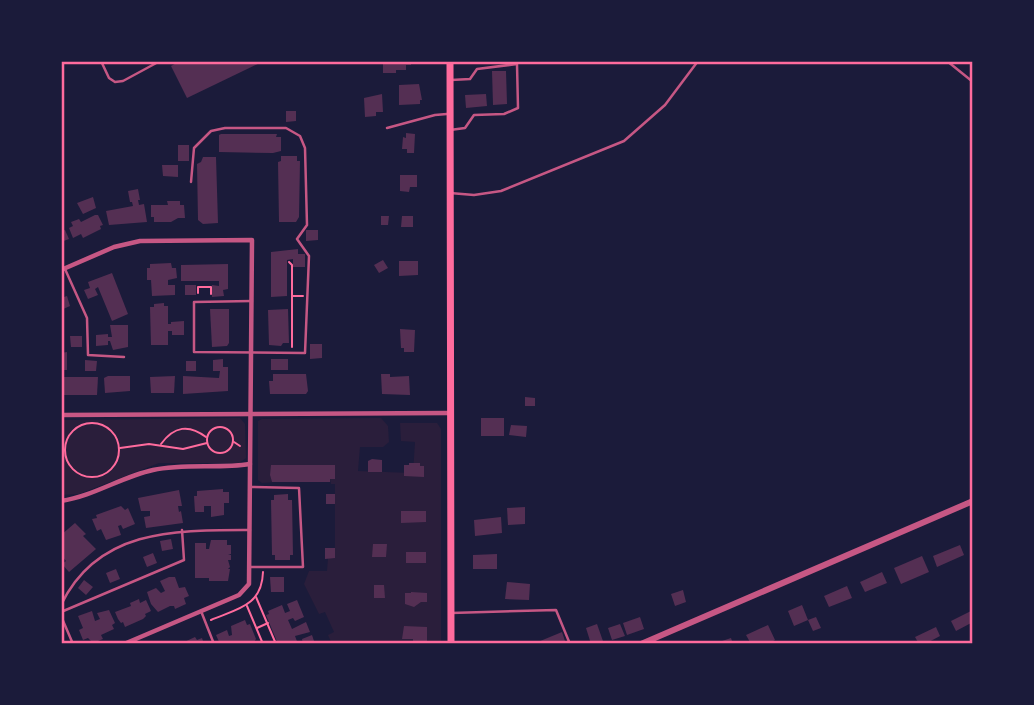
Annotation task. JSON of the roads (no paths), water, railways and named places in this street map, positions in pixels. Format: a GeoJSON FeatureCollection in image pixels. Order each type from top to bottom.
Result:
{"type":"FeatureCollection","features":[{"type":"Feature","properties":{"kind":"main road"},"geometry":{"type":"LineString","coordinates":[[450,61],[451,644]]}},
{"type":"Feature","properties":{"kind":"street"},"geometry":{"type":"LineString","coordinates":[[63,269],[114,247],[140,241],[252,240],[249,584],[245,591],[124,644]]}},
{"type":"Feature","properties":{"kind":"street"},"geometry":{"type":"LineString","coordinates":[[61,415],[451,413]]}},
{"type":"Feature","properties":{"kind":"street"},"geometry":{"type":"LineString","coordinates":[[61,502],[78,499],[150,470],[250,464]]}},
{"type":"Feature","properties":{"kind":"street"},"geometry":{"type":"LineString","coordinates":[[641,644],[973,501]]}},
{"type":"Feature","properties":{"kind":"lane"},"geometry":{"type":"LineString","coordinates":[[101,61],[109,78],[115,82],[160,61]]}},
{"type":"Feature","properties":{"kind":"lane"},"geometry":{"type":"LineString","coordinates":[[450,193],[474,195],[501,191],[624,141],[665,105],[698,61]]}},
{"type":"Feature","properties":{"kind":"lane"},"geometry":{"type":"LineString","coordinates":[[947,61],[973,82]]}},
{"type":"Feature","properties":{"kind":"lane"},"geometry":{"type":"LineString","coordinates":[[450,80],[470,79],[477,69],[517,64],[518,108],[505,114],[474,115],[465,128],[450,130]]}},
{"type":"Feature","properties":{"kind":"lane"},"geometry":{"type":"LineString","coordinates":[[387,128],[435,115],[450,114]]}},
{"type":"Feature","properties":{"kind":"lane"},"geometry":{"type":"LineString","coordinates":[[191,182],[194,148],[211,131],[225,128],[286,128],[300,136],[305,148],[307,225],[297,239],[309,256],[305,353],[194,352],[194,302],[252,301]]}},
{"type":"Feature","properties":{"kind":"lane"},"geometry":{"type":"LineString","coordinates":[[63,269],[87,318],[88,355],[124,357]]}},
{"type":"Feature","properties":{"kind":"lane"},"geometry":{"type":"LineString","coordinates":[[250,487],[299,488],[303,567],[250,567]]}},
{"type":"Feature","properties":{"kind":"lane"},"geometry":{"type":"LineString","coordinates":[[61,605],[70,587],[85,571],[105,555],[139,539],[182,530],[250,530]]}},
{"type":"Feature","properties":{"kind":"lane"},"geometry":{"type":"LineString","coordinates":[[73,644],[61,614],[184,560],[182,530]]}},
{"type":"Feature","properties":{"kind":"lane"},"geometry":{"type":"LineString","coordinates":[[451,612],[556,610],[570,644]]}},
{"type":"Feature","properties":{"kind":"lane"},"geometry":{"type":"LineString","coordinates":[[201,611],[214,644]]}}]}
